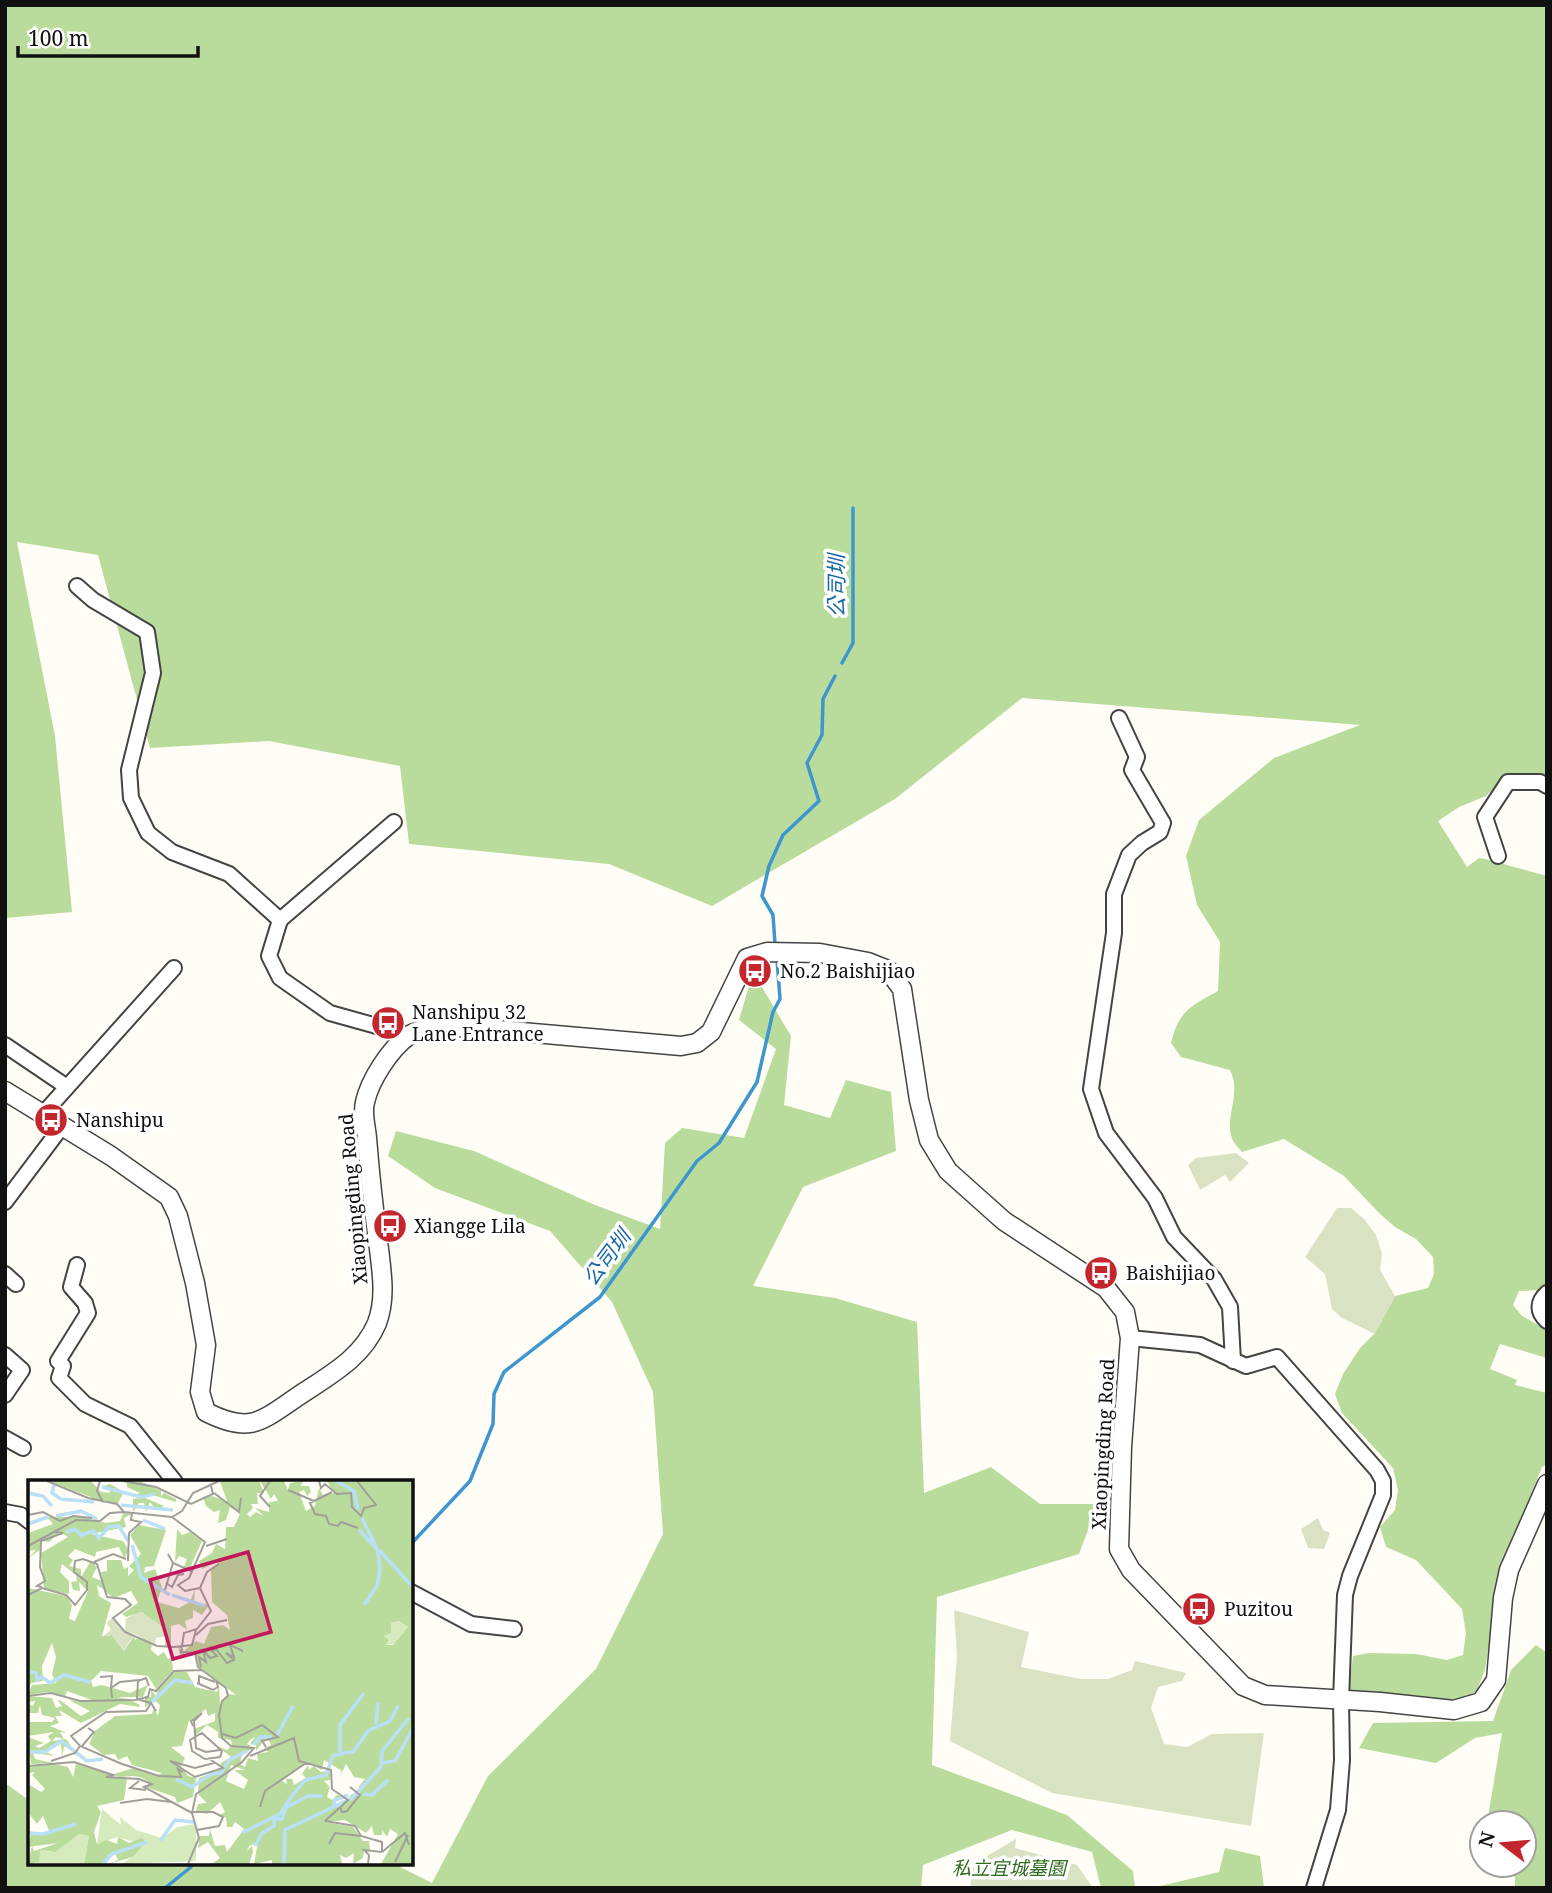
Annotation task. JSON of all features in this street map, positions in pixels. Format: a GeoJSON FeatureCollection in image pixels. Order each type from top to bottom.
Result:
{"type":"FeatureCollection","features":[{"type":"Feature","properties":{"kind":"street"},"geometry":{"type":"LineString","coordinates":[[77,586],[93,600],[147,632],[153,673],[129,770],[131,798],[148,833],[172,852],[229,874],[280,920]]}},
{"type":"Feature","properties":{"kind":"street"},"geometry":{"type":"LineString","coordinates":[[1119,718],[1137,757],[1132,770],[1163,822],[1160,832],[1129,855],[1114,894],[1114,933],[1091,1089],[1106,1133],[1155,1198],[1174,1237],[1214,1279],[1230,1307],[1233,1361]]}},
{"type":"Feature","properties":{"kind":"street"},"geometry":{"type":"LineString","coordinates":[[1498,856],[1485,817],[1508,782],[1540,782],[1547,786]]}},
{"type":"Feature","properties":{"kind":"street"},"geometry":{"type":"LineString","coordinates":[[394,822],[280,920],[269,956],[280,978],[330,1013],[409,1035]]}},
{"type":"Feature","properties":{"kind":"street","name":"Xiaopingding Road"},"geometry":{"type":"LineString","coordinates":[[5,1091],[63,1125],[169,1197],[178,1216],[185,1243],[206,1345],[200,1392],[206,1412],[224,1421],[244,1425],[263,1419],[347,1363],[365,1346],[377,1321],[383,1287],[364,1104],[371,1082],[388,1057],[409,1035],[432,1029],[465,1027],[681,1046],[697,1043],[712,1032],[747,958],[767,952],[820,953],[868,962],[888,970],[902,989],[919,1100],[929,1140],[948,1171],[1004,1221],[1106,1288],[1125,1312],[1130,1338],[1122,1447],[1119,1549],[1131,1570],[1242,1686],[1265,1695],[1380,1702],[1454,1710],[1481,1702],[1496,1680],[1503,1598],[1509,1570],[1547,1483]]}},
{"type":"Feature","properties":{"kind":"street"},"geometry":{"type":"LineString","coordinates":[[43,1114],[174,968]]}},
{"type":"Feature","properties":{"kind":"street"},"geometry":{"type":"LineString","coordinates":[[5,1045],[67,1087]]}},
{"type":"Feature","properties":{"kind":"street"},"geometry":{"type":"LineString","coordinates":[[5,1202],[63,1125]]}},
{"type":"Feature","properties":{"kind":"street"},"geometry":{"type":"LineString","coordinates":[[77,1265],[71,1287],[85,1303],[88,1313],[58,1361],[63,1366],[60,1378],[85,1404],[131,1426],[173,1480]]}},
{"type":"Feature","properties":{"kind":"street"},"geometry":{"type":"LineString","coordinates":[[1547,1293],[1539,1302],[1539,1311],[1547,1321]]}},
{"type":"Feature","properties":{"kind":"street"},"geometry":{"type":"LineString","coordinates":[[1130,1338],[1200,1345],[1246,1366],[1277,1357],[1377,1470],[1383,1481],[1383,1495],[1345,1595],[1342,1760],[1338,1810],[1314,1888]]}},
{"type":"Feature","properties":{"kind":"street"},"geometry":{"type":"LineString","coordinates":[[5,1355],[22,1370],[5,1395]]}},
{"type":"Feature","properties":{"kind":"street"},"geometry":{"type":"LineString","coordinates":[[5,1438],[23,1448]]}},
{"type":"Feature","properties":{"kind":"street"},"geometry":{"type":"LineString","coordinates":[[5,1512],[21,1515],[28,1520]]}},
{"type":"Feature","properties":{"kind":"street"},"geometry":{"type":"LineString","coordinates":[[413,1593],[471,1624],[514,1629]]}},
{"type":"Feature","properties":{"kind":"green space"},"geometry":{"type":"Polygon","coordinates":[[[5,5],[1547,5],[1547,782],[1507,775],[1486,796],[1459,807],[1438,821],[1467,867],[1479,858],[1547,876],[1547,1290],[1519,1291],[1513,1305],[1522,1316],[1547,1330],[1547,1358],[1500,1344],[1490,1369],[1517,1380],[1515,1385],[1547,1393],[1547,1464],[1542,1467],[1499,1576],[1485,1670],[1477,1690],[1467,1698],[1442,1700],[1349,1690],[1353,1656],[1369,1653],[1416,1654],[1447,1660],[1463,1655],[1466,1633],[1462,1609],[1416,1560],[1386,1547],[1380,1527],[1395,1510],[1398,1490],[1393,1468],[1342,1413],[1335,1394],[1343,1374],[1360,1348],[1375,1333],[1395,1296],[1428,1288],[1434,1274],[1433,1257],[1416,1239],[1395,1227],[1379,1213],[1344,1176],[1284,1139],[1242,1152],[1234,1142],[1230,1130],[1234,1088],[1230,1070],[1181,1057],[1171,1043],[1178,1023],[1187,1010],[1218,991],[1220,942],[1197,905],[1186,856],[1199,820],[1274,758],[1360,725],[1022,698],[895,799],[712,906],[609,864],[409,844],[400,766],[269,741],[150,748],[98,555],[17,542],[55,736],[72,912],[5,918],[5,5]]]}},
{"type":"Feature","properties":{"kind":"green space"},"geometry":{"type":"Polygon","coordinates":[[[753,972],[791,1036],[784,1105],[830,1118],[846,1080],[891,1092],[896,1151],[803,1187],[753,1286],[835,1298],[917,1322],[924,1493],[991,1467],[1040,1504],[1098,1504],[1079,1554],[937,1597],[932,1765],[1067,1815],[1133,1871],[1135,1888],[1101,1888],[1092,1852],[1012,1830],[923,1865],[921,1888],[5,1888],[5,1783],[28,1800],[28,1865],[396,1865],[432,1883],[488,1776],[596,1669],[663,1534],[653,1392],[612,1302],[550,1231],[435,1188],[388,1156],[396,1131],[474,1151],[595,1205],[660,1229],[665,1143],[682,1128],[744,1138],[776,1049],[739,1020],[753,972]]]}},
{"type":"Feature","properties":{"kind":"green space"},"geometry":{"type":"Polygon","coordinates":[[[1236,1153],[1249,1163],[1230,1182],[1225,1175],[1200,1190],[1188,1165],[1196,1158],[1236,1153]]]}},
{"type":"Feature","properties":{"kind":"green space"},"geometry":{"type":"Polygon","coordinates":[[[1337,1208],[1351,1208],[1376,1235],[1382,1254],[1380,1270],[1395,1296],[1375,1334],[1342,1318],[1332,1309],[1325,1274],[1305,1257],[1337,1208]]]}},
{"type":"Feature","properties":{"kind":"green space"},"geometry":{"type":"Polygon","coordinates":[[[1318,1518],[1323,1530],[1330,1533],[1324,1549],[1308,1548],[1301,1529],[1318,1518]]]}},
{"type":"Feature","properties":{"kind":"green space"},"geometry":{"type":"Polygon","coordinates":[[[954,1610],[1029,1632],[1021,1667],[1081,1679],[1108,1679],[1132,1670],[1135,1661],[1186,1673],[1182,1681],[1158,1687],[1151,1708],[1164,1744],[1187,1747],[1212,1734],[1264,1733],[1251,1826],[1052,1793],[950,1741],[957,1656],[954,1610]]]}},
{"type":"Feature","properties":{"kind":"green space"},"geometry":{"type":"Polygon","coordinates":[[[1536,1645],[1547,1653],[1547,1888],[1515,1888],[1515,1879],[1538,1879],[1538,1809],[1489,1809],[1502,1733],[1475,1738],[1436,1763],[1359,1748],[1373,1723],[1493,1721],[1511,1670],[1536,1645]]]}},
{"type":"Feature","properties":{"kind":"green space","name":"私立宜城墓園"},"geometry":{"type":"Polygon","coordinates":[[[1016,1839],[1015,1848],[1077,1865],[1093,1888],[970,1888],[973,1864],[1016,1839]]]}},
{"type":"Feature","properties":{"kind":"green space"},"geometry":{"type":"Polygon","coordinates":[[[1225,1848],[1260,1856],[1264,1888],[1152,1888],[1219,1872],[1225,1848]]]}},
{"type":"Feature","properties":{"kind":"waterway","name":"公司圳"},"geometry":{"type":"LineString","coordinates":[[842,663],[853,643],[853,508]]}},
{"type":"Feature","properties":{"kind":"waterway","name":"公司圳"},"geometry":{"type":"LineString","coordinates":[[775,944],[773,915],[762,896],[769,866],[783,835],[819,801],[807,763],[822,735],[823,699],[835,676]]}},
{"type":"Feature","properties":{"kind":"waterway","name":"公司圳"},"geometry":{"type":"LineString","coordinates":[[413,1542],[470,1481],[493,1424],[494,1394],[504,1372],[600,1297],[697,1161],[719,1143],[757,1082],[773,1012],[780,999],[777,959]]}},
{"type":"Feature","properties":{"kind":"waterway","name":"公司圳"},"geometry":{"type":"LineString","coordinates":[[165,1888],[190,1865]]}},
{"type":"Feature","properties":{"kind":"place","name":"No.2 Baishijiao"},"geometry":{"type":"Point","coordinates":[755,971]}},
{"type":"Feature","properties":{"kind":"place","name":"Nanshipu 32 Lane Entrance"},"geometry":{"type":"Point","coordinates":[388,1023]}},
{"type":"Feature","properties":{"kind":"place","name":"Nanshipu"},"geometry":{"type":"Point","coordinates":[51,1120]}},
{"type":"Feature","properties":{"kind":"place","name":"Xiangge Lila"},"geometry":{"type":"Point","coordinates":[390,1226]}},
{"type":"Feature","properties":{"kind":"place","name":"Baishijiao"},"geometry":{"type":"Point","coordinates":[1101,1273]}},
{"type":"Feature","properties":{"kind":"place","name":"Puzitou"},"geometry":{"type":"Point","coordinates":[1199,1609]}}]}
